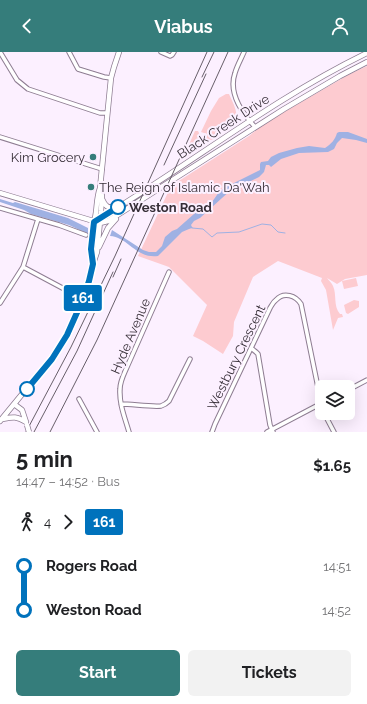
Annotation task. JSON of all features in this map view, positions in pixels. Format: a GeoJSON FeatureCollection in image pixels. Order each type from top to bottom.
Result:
{"type":"FeatureCollection","features":[{"type":"Feature","properties":{"kind":"main road"},"geometry":{"type":"LineString","coordinates":[[97,252],[97,195],[100,188],[111,78],[119,52]]}},
{"type":"Feature","properties":{"kind":"main road","name":"Black Creek Drive"},"geometry":{"type":"LineString","coordinates":[[98,220],[249,121],[311,83],[367,53]]}},
{"type":"Feature","properties":{"kind":"main road","name":"Black Creek Drive"},"geometry":{"type":"LineString","coordinates":[[98,220],[108,221],[255,127],[314,91],[367,62]]}},
{"type":"Feature","properties":{"kind":"main road"},"geometry":{"type":"LineString","coordinates":[[100,188],[102,200],[106,206],[112,208],[121,205]]}},
{"type":"Feature","properties":{"kind":"main road"},"geometry":{"type":"LineString","coordinates":[[0,193],[98,220]]}},
{"type":"Feature","properties":{"kind":"main road"},"geometry":{"type":"LineString","coordinates":[[93,264],[91,249],[102,196]]}},
{"type":"Feature","properties":{"kind":"main road"},"geometry":{"type":"LineString","coordinates":[[1,420],[52,359],[67,335],[83,299],[97,252],[108,228],[124,211]]}},
{"type":"Feature","properties":{"kind":"main road"},"geometry":{"type":"LineString","coordinates":[[14,404],[22,410],[29,432]]}},
{"type":"Feature","properties":{"kind":"main road"},"geometry":{"type":"LineString","coordinates":[[1,420],[19,417],[26,424]]}},
{"type":"Feature","properties":{"kind":"street"},"geometry":{"type":"LineString","coordinates":[[0,52],[17,80],[28,89],[100,113],[108,113]]}},
{"type":"Feature","properties":{"kind":"street"},"geometry":{"type":"LineString","coordinates":[[69,52],[78,69],[111,78]]}},
{"type":"Feature","properties":{"kind":"street"},"geometry":{"type":"LineString","coordinates":[[161,52],[168,55],[173,54]]}},
{"type":"Feature","properties":{"kind":"street"},"geometry":{"type":"LineString","coordinates":[[244,52],[235,73],[233,90],[235,98],[249,121],[255,127]]}},
{"type":"Feature","properties":{"kind":"street"},"geometry":{"type":"LineString","coordinates":[[0,138],[102,169]]}},
{"type":"Feature","properties":{"kind":"street"},"geometry":{"type":"LineString","coordinates":[[0,208],[86,235]]}},
{"type":"Feature","properties":{"kind":"street"},"geometry":{"type":"LineString","coordinates":[[0,303],[23,268],[38,219]]}},
{"type":"Feature","properties":{"kind":"street"},"geometry":{"type":"LineString","coordinates":[[23,268],[83,299]]}},
{"type":"Feature","properties":{"kind":"street","name":"Hyde Avenue"},"geometry":{"type":"LineString","coordinates":[[129,432],[121,404],[121,382],[169,272]]}},
{"type":"Feature","properties":{"kind":"street","name":"Westbury Crescent"},"geometry":{"type":"LineString","coordinates":[[212,432],[272,304],[277,298],[282,296],[291,296],[298,300],[302,306],[317,380]]}},
{"type":"Feature","properties":{"kind":"street"},"geometry":{"type":"LineString","coordinates":[[251,348],[258,354],[272,431]]}},
{"type":"Feature","properties":{"kind":"street"},"geometry":{"type":"LineString","coordinates":[[121,404],[154,406],[165,404],[169,401],[190,359]]}},
{"type":"Feature","properties":{"kind":"street"},"geometry":{"type":"LineString","coordinates":[[355,386],[367,380]]}},
{"type":"Feature","properties":{"kind":"street"},"geometry":{"type":"LineString","coordinates":[[79,400],[97,432]]}},
{"type":"Feature","properties":{"kind":"street"},"geometry":{"type":"LineString","coordinates":[[267,432],[272,431],[315,409]]}},
{"type":"Feature","properties":{"kind":"street"},"geometry":{"type":"LineString","coordinates":[[328,420],[334,432]]}},
{"type":"Feature","properties":{"kind":"shaded area"},"geometry":{"type":"Polygon","coordinates":[[[367,66],[367,275],[345,279],[337,284],[327,278],[333,286],[338,311],[343,317],[338,318],[333,330],[326,290],[321,281],[322,278],[278,261],[253,277],[234,322],[233,336],[223,354],[193,336],[207,305],[169,267],[138,256],[171,186],[249,136],[265,123],[348,75],[367,66]]]}},
{"type":"Feature","properties":{"kind":"shaded area"},"geometry":{"type":"Polygon","coordinates":[[[229,94],[236,110],[236,118],[233,125],[229,128],[224,128],[214,139],[210,140],[183,159],[195,131],[198,131],[199,133],[197,142],[207,134],[201,132],[219,98],[229,94]]]}},
{"type":"Feature","properties":{"kind":"shaded area"},"geometry":{"type":"Polygon","coordinates":[[[356,278],[358,286],[344,289],[342,281],[356,278]]]}},
{"type":"Feature","properties":{"kind":"shaded area"},"geometry":{"type":"Polygon","coordinates":[[[354,300],[359,301],[359,307],[348,314],[346,313],[344,305],[354,300]]]}},
{"type":"Feature","properties":{"kind":"water"},"geometry":{"type":"Polygon","coordinates":[[[339,132],[348,132],[367,139],[367,143],[342,138],[334,149],[328,152],[299,153],[281,159],[271,167],[266,165],[264,172],[259,177],[230,191],[200,218],[194,221],[191,225],[193,227],[192,228],[182,232],[158,256],[144,254],[122,240],[110,236],[112,230],[143,250],[156,252],[162,246],[165,237],[172,231],[177,229],[194,214],[212,202],[224,188],[260,170],[261,162],[268,161],[271,157],[279,153],[297,148],[309,146],[325,148],[332,142],[339,132]]]}},
{"type":"Feature","properties":{"kind":"water"},"geometry":{"type":"Polygon","coordinates":[[[0,199],[68,218],[88,228],[88,234],[69,225],[31,214],[24,210],[0,202],[0,199]]]}},
{"type":"Feature","properties":{"kind":"waterway"},"geometry":{"type":"LineString","coordinates":[[192,228],[203,229],[212,237],[217,233],[239,232],[262,224],[271,225],[278,232],[285,233]]}},
{"type":"Feature","properties":{"kind":"railway"},"geometry":{"type":"LineString","coordinates":[[26,432],[71,347],[115,256],[207,52]]}},
{"type":"Feature","properties":{"kind":"railway"},"geometry":{"type":"LineString","coordinates":[[202,77],[214,52]]}},
{"type":"Feature","properties":{"kind":"railway"},"geometry":{"type":"LineString","coordinates":[[50,432],[97,340],[228,52]]}},
{"type":"Feature","properties":{"kind":"railway"},"geometry":{"type":"LineString","coordinates":[[164,165],[206,74]]}},
{"type":"Feature","properties":{"kind":"railway"},"geometry":{"type":"LineString","coordinates":[[113,277],[121,259]]}},
{"type":"Feature","properties":{"kind":"railway"},"geometry":{"type":"LineString","coordinates":[[34,432],[77,351],[113,272]]}},
{"type":"Feature","properties":{"kind":"bus line","name":"161"},"geometry":{"type":"LineString","coordinates":[[27,389],[52,359],[67,335],[83,299],[93,264],[91,249],[94,222],[118,207]]}},
{"type":"Feature","properties":{"kind":"place","name":"Kim Grocery"},"geometry":{"type":"Point","coordinates":[93,157]}},
{"type":"Feature","properties":{"kind":"place","name":"The Reign of Islamic Da'Wah"},"geometry":{"type":"Point","coordinates":[91,187]}},
{"type":"Feature","properties":{"kind":"place","name":"Weston Road"},"geometry":{"type":"Point","coordinates":[118,207]}}]}
